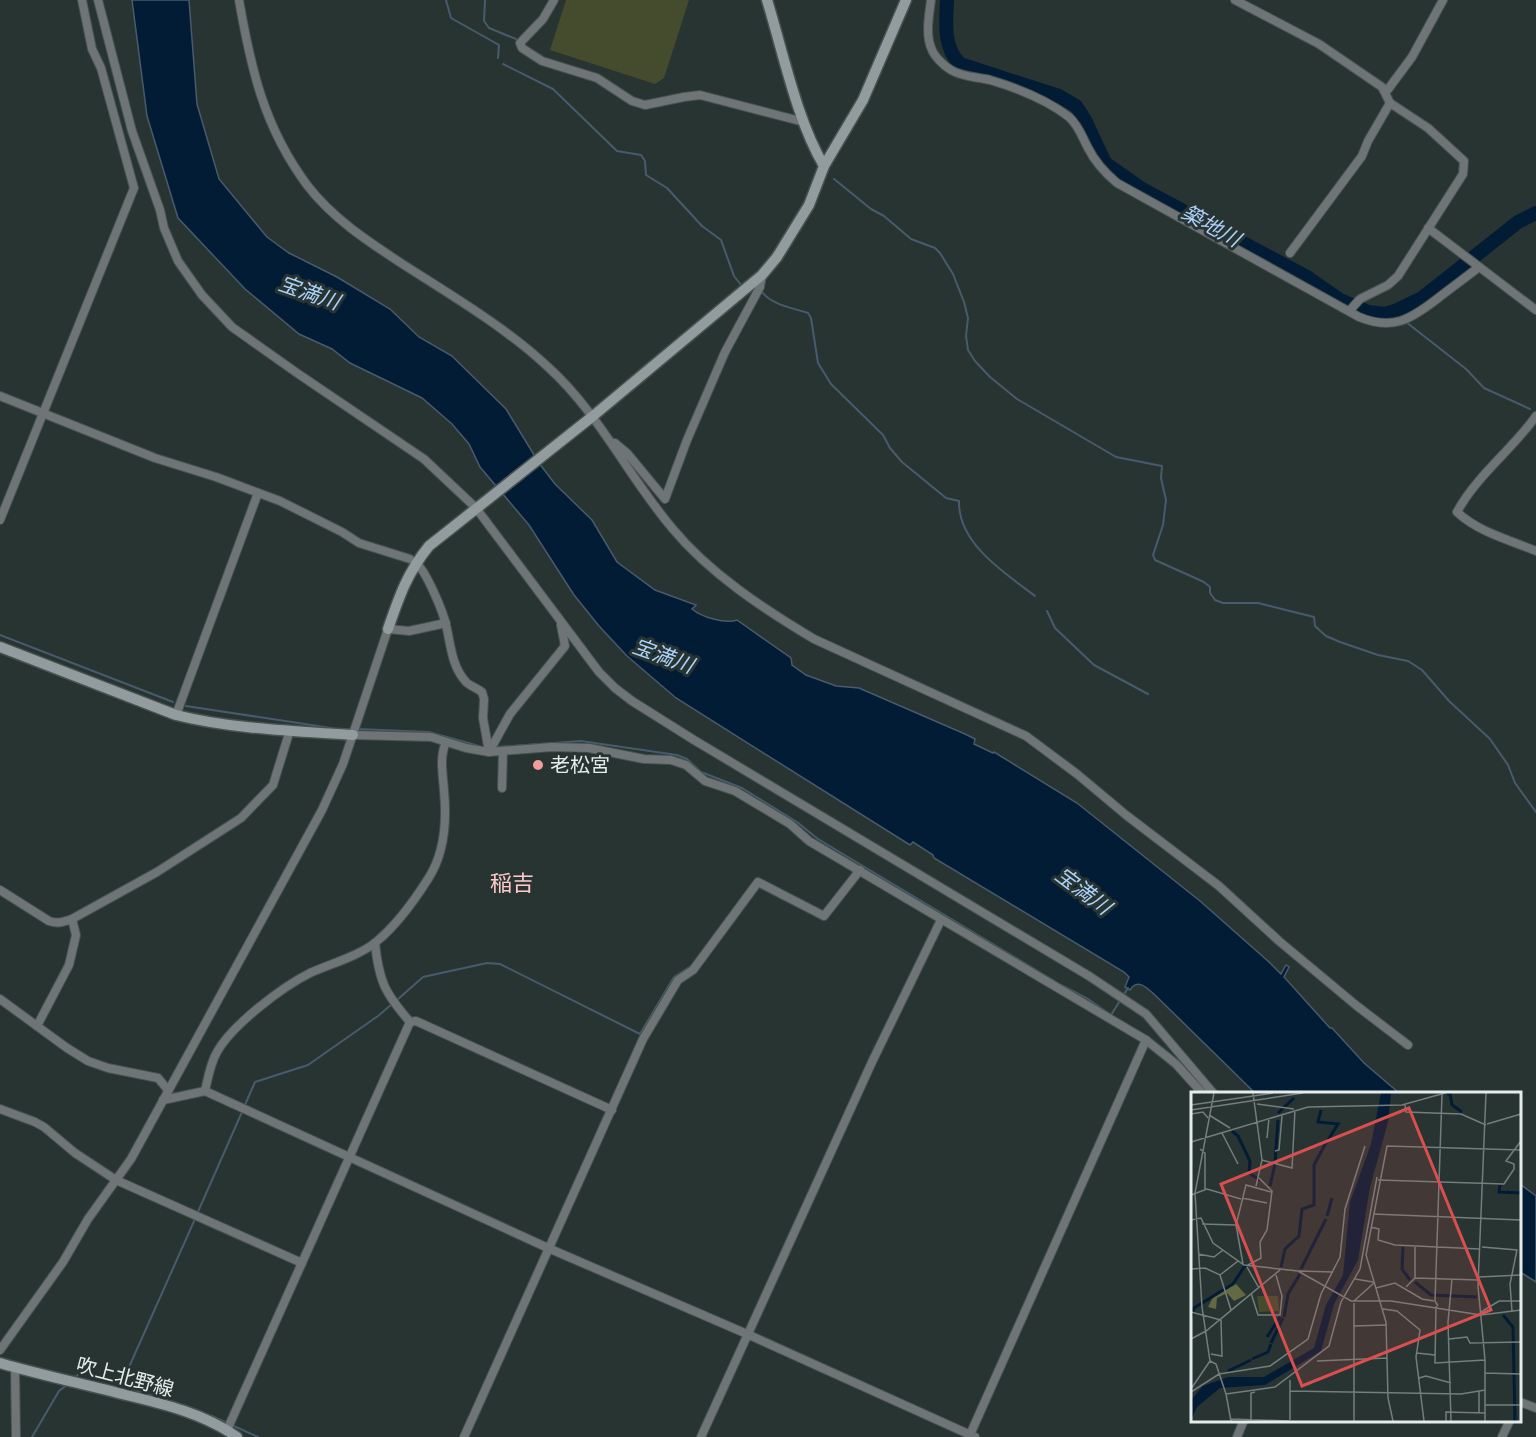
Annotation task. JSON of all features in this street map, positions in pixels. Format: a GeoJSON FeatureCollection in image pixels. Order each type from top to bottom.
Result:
{"type":"FeatureCollection","features":[{"type":"Feature","properties":{"kind":"street"},"geometry":{"type":"LineString","coordinates":[[0,520],[134,188],[101,68],[92,49],[82,0]]}},
{"type":"Feature","properties":{"kind":"street"},"geometry":{"type":"LineString","coordinates":[[98,0],[132,130],[164,228],[178,261],[202,295],[232,327],[424,459],[480,505],[561,623],[615,688],[632,701],[1089,976],[1135,1006],[1156,1024],[1212,1092]]}},
{"type":"Feature","properties":{"kind":"street"},"geometry":{"type":"LineString","coordinates":[[238,0],[252,71],[266,113],[290,160],[325,207],[369,243],[518,341],[550,368],[580,399],[590,418],[627,453],[665,499],[687,440],[716,374],[760,287],[762,275]]}},
{"type":"Feature","properties":{"kind":"street"},"geometry":{"type":"LineString","coordinates":[[554,0],[543,19],[520,43],[522,48],[542,62],[597,78],[632,101],[645,105],[700,95],[804,122]]}},
{"type":"Feature","properties":{"kind":"street"},"geometry":{"type":"LineString","coordinates":[[767,0],[804,122],[824,166]]}},
{"type":"Feature","properties":{"kind":"street"},"geometry":{"type":"LineString","coordinates":[[0,1350],[63,1263],[88,1218],[131,1159],[322,810],[336,781],[400,595],[414,565],[429,546],[590,418],[762,275],[777,257],[809,205],[824,166],[863,100],[906,0]]}},
{"type":"Feature","properties":{"kind":"street"},"geometry":{"type":"LineString","coordinates":[[931,0],[928,31],[932,50],[950,70],[991,80],[1055,107],[1071,119],[1081,132],[1097,163],[1117,183],[1359,317],[1370,322],[1388,324],[1415,316],[1478,267]]}},
{"type":"Feature","properties":{"kind":"street"},"geometry":{"type":"LineString","coordinates":[[1235,0],[1319,44],[1382,87],[1390,103],[1428,129],[1464,161],[1463,174],[1404,268],[1388,285],[1360,299],[1351,309]]}},
{"type":"Feature","properties":{"kind":"street"},"geometry":{"type":"LineString","coordinates":[[1386,92],[1412,57],[1443,0]]}},
{"type":"Feature","properties":{"kind":"street"},"geometry":{"type":"LineString","coordinates":[[1290,253],[1362,156],[1390,103]]}},
{"type":"Feature","properties":{"kind":"street"},"geometry":{"type":"LineString","coordinates":[[1428,228],[1536,310]]}},
{"type":"Feature","properties":{"kind":"street"},"geometry":{"type":"LineString","coordinates":[[0,396],[155,458],[280,501],[342,532],[358,543],[410,559]]}},
{"type":"Feature","properties":{"kind":"street"},"geometry":{"type":"LineString","coordinates":[[1536,416],[1515,443],[1471,489],[1457,512],[1463,518],[1489,532],[1536,551]]}},
{"type":"Feature","properties":{"kind":"street"},"geometry":{"type":"LineString","coordinates":[[608,437],[648,497],[685,543],[741,590],[781,620],[814,639],[1035,742],[1219,886],[1279,941],[1408,1045]]}},
{"type":"Feature","properties":{"kind":"street"},"geometry":{"type":"LineString","coordinates":[[176,715],[258,493]]}},
{"type":"Feature","properties":{"kind":"street"},"geometry":{"type":"LineString","coordinates":[[418,565],[429,582],[446,623],[451,654],[458,670],[467,684],[482,692],[483,718],[489,752]]}},
{"type":"Feature","properties":{"kind":"street"},"geometry":{"type":"LineString","coordinates":[[388,629],[409,631],[446,623]]}},
{"type":"Feature","properties":{"kind":"street"},"geometry":{"type":"LineString","coordinates":[[489,752],[510,714],[565,646],[561,623]]}},
{"type":"Feature","properties":{"kind":"street"},"geometry":{"type":"LineString","coordinates":[[565,646],[585,654]]}},
{"type":"Feature","properties":{"kind":"street"},"geometry":{"type":"LineString","coordinates":[[0,647],[176,715],[195,720],[353,735],[431,737],[489,752],[552,747],[590,748],[644,759],[671,760],[686,765],[705,780],[735,791],[790,824],[809,840],[941,920],[1146,1040],[1176,1064],[1201,1092]]}},
{"type":"Feature","properties":{"kind":"street"},"geometry":{"type":"LineString","coordinates":[[0,890],[49,921],[64,922],[72,919],[156,872],[241,818],[273,784],[290,730]]}},
{"type":"Feature","properties":{"kind":"street"},"geometry":{"type":"LineString","coordinates":[[205,1091],[216,1054],[222,1044],[249,1016],[308,974],[375,943],[407,908],[437,863],[446,822],[441,753],[446,742]]}},
{"type":"Feature","properties":{"kind":"street"},"geometry":{"type":"LineString","coordinates":[[502,788],[503,751]]}},
{"type":"Feature","properties":{"kind":"street"},"geometry":{"type":"LineString","coordinates":[[464,1437],[643,1039],[678,980],[693,970],[758,882],[824,916],[860,870]]}},
{"type":"Feature","properties":{"kind":"street"},"geometry":{"type":"LineString","coordinates":[[37,1026],[69,965],[76,935],[72,919]]}},
{"type":"Feature","properties":{"kind":"street"},"geometry":{"type":"LineString","coordinates":[[701,1437],[872,1062],[941,920]]}},
{"type":"Feature","properties":{"kind":"street"},"geometry":{"type":"LineString","coordinates":[[375,943],[377,967],[384,989],[410,1022]]}},
{"type":"Feature","properties":{"kind":"street"},"geometry":{"type":"LineString","coordinates":[[0,999],[66,1048],[88,1061],[108,1068],[158,1078],[168,1090]]}},
{"type":"Feature","properties":{"kind":"street"},"geometry":{"type":"LineString","coordinates":[[410,1022],[416,1021],[612,1110]]}},
{"type":"Feature","properties":{"kind":"street"},"geometry":{"type":"LineString","coordinates":[[227,1430],[410,1022]]}},
{"type":"Feature","properties":{"kind":"street"},"geometry":{"type":"LineString","coordinates":[[163,1100],[205,1091],[548,1248],[747,1334],[971,1436],[1146,1040]]}},
{"type":"Feature","properties":{"kind":"street"},"geometry":{"type":"LineString","coordinates":[[0,1109],[44,1127],[75,1153],[116,1180],[302,1263]]}},
{"type":"Feature","properties":{"kind":"street","name":"吹上北野線"},"geometry":{"type":"LineString","coordinates":[[0,1363],[193,1414],[237,1437]]}},
{"type":"Feature","properties":{"kind":"street"},"geometry":{"type":"LineString","coordinates":[[15,1367],[16,1437]]}},
{"type":"Feature","properties":{"kind":"street"},"geometry":{"type":"LineString","coordinates":[[1521,1402],[1536,1408]]}},
{"type":"Feature","properties":{"kind":"street"},"geometry":{"type":"LineString","coordinates":[[1236,1437],[1243,1422]]}},
{"type":"Feature","properties":{"kind":"street"},"geometry":{"type":"LineString","coordinates":[[1502,1437],[1509,1422]]}},
{"type":"Feature","properties":{"kind":"green space"},"geometry":{"type":"Polygon","coordinates":[[[566,0],[689,0],[664,78],[655,84],[550,50],[566,0]]]}},
{"type":"Feature","properties":{"kind":"water","name":"宝満川"},"geometry":{"type":"Polygon","coordinates":[[[132,0],[189,0],[197,104],[219,179],[267,237],[289,253],[337,277],[390,309],[419,337],[452,356],[506,409],[539,463],[555,484],[592,520],[617,562],[655,590],[696,605],[692,609],[701,615],[720,620],[737,620],[791,658],[792,665],[806,675],[836,686],[859,688],[965,734],[975,739],[974,744],[994,752],[1077,803],[1200,901],[1281,974],[1286,965],[1289,967],[1284,977],[1364,1063],[1398,1092],[1254,1092],[1147,988],[1140,984],[1136,984],[1130,990],[1125,987],[1129,977],[1124,972],[934,858],[913,842],[910,845],[676,698],[627,656],[599,626],[574,595],[529,525],[480,467],[469,444],[452,424],[422,398],[350,363],[332,349],[299,334],[245,289],[178,218],[147,116],[132,0]]]}},
{"type":"Feature","properties":{"kind":"water"},"geometry":{"type":"Polygon","coordinates":[[[1521,1185],[1536,1196],[1536,1282],[1521,1273],[1521,1185]]]}},
{"type":"Feature","properties":{"kind":"waterway"},"geometry":{"type":"LineString","coordinates":[[446,0],[451,18],[499,45],[498,58]]}},
{"type":"Feature","properties":{"kind":"waterway"},"geometry":{"type":"LineString","coordinates":[[485,0],[484,21],[489,28],[516,39]]}},
{"type":"Feature","properties":{"kind":"waterway","name":"築地川"},"geometry":{"type":"LineString","coordinates":[[947,0],[948,42],[960,64],[1059,96],[1076,106],[1105,163],[1142,189],[1307,277],[1340,300],[1368,312],[1385,314],[1422,298],[1518,222],[1536,213]]}},
{"type":"Feature","properties":{"kind":"waterway"},"geometry":{"type":"LineString","coordinates":[[503,64],[553,89],[617,151],[641,155],[645,161],[646,175],[667,188],[702,226],[721,240],[734,276],[741,285]]}},
{"type":"Feature","properties":{"kind":"waterway"},"geometry":{"type":"LineString","coordinates":[[834,179],[911,239],[935,248],[940,253],[953,274],[964,302],[968,318],[966,336],[968,350],[990,377],[1017,399],[1116,457],[1162,466],[1161,478],[1166,500],[1163,525],[1153,555],[1155,560],[1204,582],[1210,587],[1210,593],[1215,600],[1223,603],[1258,603],[1314,617],[1315,626],[1326,636],[1378,655],[1408,661],[1422,670],[1449,701],[1490,739],[1508,765],[1515,783],[1536,812]]}},
{"type":"Feature","properties":{"kind":"waterway"},"geometry":{"type":"LineString","coordinates":[[762,292],[777,303],[808,313],[811,318],[818,363],[831,384],[883,435],[902,462],[946,498],[959,501],[966,531],[975,544],[985,556],[1035,596]]}},
{"type":"Feature","properties":{"kind":"waterway"},"geometry":{"type":"LineString","coordinates":[[1385,314],[1398,319]]}},
{"type":"Feature","properties":{"kind":"waterway"},"geometry":{"type":"LineString","coordinates":[[1406,322],[1466,369],[1484,388],[1530,409]]}},
{"type":"Feature","properties":{"kind":"waterway"},"geometry":{"type":"LineString","coordinates":[[1047,611],[1055,628],[1094,665],[1148,694]]}},
{"type":"Feature","properties":{"kind":"waterway"},"geometry":{"type":"LineString","coordinates":[[0,635],[173,702]]}},
{"type":"Feature","properties":{"kind":"waterway"},"geometry":{"type":"LineString","coordinates":[[186,706],[331,728]]}},
{"type":"Feature","properties":{"kind":"waterway"},"geometry":{"type":"LineString","coordinates":[[340,729],[352,729]]}},
{"type":"Feature","properties":{"kind":"waterway"},"geometry":{"type":"LineString","coordinates":[[358,729],[429,732],[479,746]]}},
{"type":"Feature","properties":{"kind":"waterway"},"geometry":{"type":"LineString","coordinates":[[497,747],[581,741],[677,755],[687,759],[701,772],[742,788],[797,822],[818,839],[1088,999],[1111,1015],[1128,988]]}},
{"type":"Feature","properties":{"kind":"waterway"},"geometry":{"type":"LineString","coordinates":[[397,1000],[423,977],[487,963],[500,964],[640,1034],[674,977],[691,966]]}},
{"type":"Feature","properties":{"kind":"waterway"},"geometry":{"type":"LineString","coordinates":[[244,1107],[255,1082],[308,1065],[392,1004]]}},
{"type":"Feature","properties":{"kind":"waterway"},"geometry":{"type":"LineString","coordinates":[[197,1214],[242,1112]]}},
{"type":"Feature","properties":{"kind":"waterway"},"geometry":{"type":"LineString","coordinates":[[121,1385],[195,1219]]}},
{"type":"Feature","properties":{"kind":"waterway"},"geometry":{"type":"LineString","coordinates":[[74,1378],[81,1372],[86,1372],[158,1398]]}},
{"type":"Feature","properties":{"kind":"waterway"},"geometry":{"type":"LineString","coordinates":[[32,1437],[59,1391],[68,1384]]}},
{"type":"Feature","properties":{"kind":"waterway"},"geometry":{"type":"LineString","coordinates":[[212,1416],[258,1437]]}},
{"type":"Feature","properties":{"kind":"place","name":"老松宮"},"geometry":{"type":"Point","coordinates":[538,765]}},
{"type":"Feature","properties":{"kind":"district","name":"稲吉"},"geometry":{"type":"Point","coordinates":[512,883]}}]}
